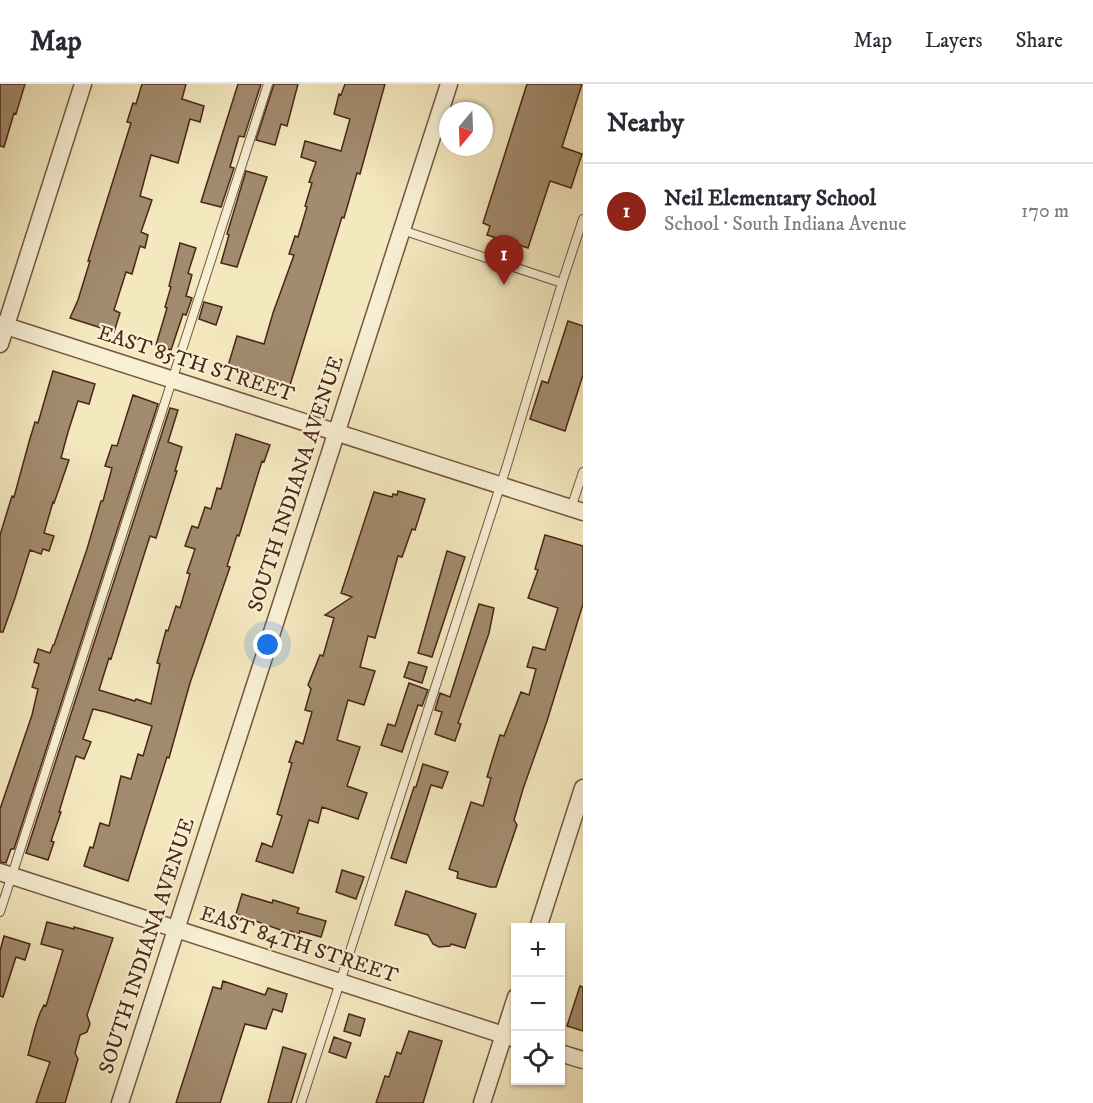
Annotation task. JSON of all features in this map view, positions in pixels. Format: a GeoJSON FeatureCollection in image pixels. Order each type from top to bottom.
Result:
{"type":"FeatureCollection","features":[{"type":"Feature","properties":{"kind":"street"},"geometry":{"type":"LineString","coordinates":[[0,344],[3,325],[83,84]]}},
{"type":"Feature","properties":{"kind":"street","name":"SOUTH INDIANA AVENUE"},"geometry":{"type":"LineString","coordinates":[[120,1103],[449,84]]}},
{"type":"Feature","properties":{"kind":"street","name":"EAST 85TH STREET"},"geometry":{"type":"LineString","coordinates":[[3,325],[577,510]]}},
{"type":"Feature","properties":{"kind":"street"},"geometry":{"type":"LineString","coordinates":[[539,923],[583,788]]}},
{"type":"Feature","properties":{"kind":"street","name":"EAST 84TH STREET"},"geometry":{"type":"LineString","coordinates":[[6,874],[509,1037]]}},
{"type":"Feature","properties":{"kind":"street"},"geometry":{"type":"LineString","coordinates":[[482,1103],[509,1037]]}},
{"type":"Feature","properties":{"kind":"street"},"geometry":{"type":"LineString","coordinates":[[565,1054],[583,1060]]}},
{"type":"Feature","properties":{"kind":"lane"},"geometry":{"type":"LineString","coordinates":[[0,912],[6,874],[172,380],[268,84]]}},
{"type":"Feature","properties":{"kind":"lane"},"geometry":{"type":"LineString","coordinates":[[301,1103],[501,485],[583,219]]}},
{"type":"Feature","properties":{"kind":"lane"},"geometry":{"type":"LineString","coordinates":[[402,230],[562,283]]}},
{"type":"Feature","properties":{"kind":"lane"},"geometry":{"type":"LineString","coordinates":[[577,510],[583,472]]}},
{"type":"Feature","properties":{"kind":"building"},"geometry":{"type":"Polygon","coordinates":[[[0,84],[25,84],[4,147],[0,146],[0,84]]]}},
{"type":"Feature","properties":{"kind":"building"},"geometry":{"type":"Polygon","coordinates":[[[142,84],[186,84],[182,99],[204,106],[200,122],[190,119],[178,163],[151,155],[140,196],[152,200],[141,232],[148,235],[145,248],[140,246],[132,274],[126,272],[114,310],[120,313],[114,332],[70,318],[78,300],[131,123],[127,122],[142,84]]]}},
{"type":"Feature","properties":{"kind":"building"},"geometry":{"type":"Polygon","coordinates":[[[238,84],[261,84],[244,137],[239,136],[230,167],[234,168],[221,207],[201,202],[238,84]]]}},
{"type":"Feature","properties":{"kind":"building"},"geometry":{"type":"Polygon","coordinates":[[[274,84],[298,84],[287,126],[281,124],[275,145],[256,140],[274,84]]]}},
{"type":"Feature","properties":{"kind":"building"},"geometry":{"type":"Polygon","coordinates":[[[345,84],[385,84],[360,174],[357,173],[344,218],[342,217],[290,385],[228,366],[237,336],[264,344],[294,255],[289,254],[295,236],[298,237],[312,183],[309,182],[316,162],[301,157],[305,141],[341,151],[350,119],[334,114],[339,94],[341,95],[345,84]]]}},
{"type":"Feature","properties":{"kind":"building"},"geometry":{"type":"Polygon","coordinates":[[[527,84],[582,84],[562,147],[582,154],[571,188],[550,181],[528,248],[487,235],[490,226],[483,223],[527,84]]]}},
{"type":"Feature","properties":{"kind":"building"},"geometry":{"type":"Polygon","coordinates":[[[246,171],[267,177],[237,267],[221,263],[229,235],[227,234],[246,171]]]}},
{"type":"Feature","properties":{"kind":"building"},"geometry":{"type":"Polygon","coordinates":[[[180,243],[196,248],[188,273],[192,275],[186,296],[192,298],[186,315],[183,314],[171,350],[156,345],[167,308],[165,307],[171,287],[169,286],[180,243]]]}},
{"type":"Feature","properties":{"kind":"building"},"geometry":{"type":"Polygon","coordinates":[[[204,302],[222,307],[216,325],[199,319],[204,302]]]}},
{"type":"Feature","properties":{"kind":"building"},"geometry":{"type":"Polygon","coordinates":[[[568,321],[583,326],[583,375],[565,431],[530,419],[542,381],[548,383],[568,321]]]}},
{"type":"Feature","properties":{"kind":"building"},"geometry":{"type":"Polygon","coordinates":[[[53,371],[95,384],[89,404],[78,401],[68,432],[61,458],[69,460],[44,533],[54,536],[49,551],[43,549],[41,554],[30,550],[3,632],[0,632],[0,535],[53,371]]]}},
{"type":"Feature","properties":{"kind":"building"},"geometry":{"type":"Polygon","coordinates":[[[133,395],[158,404],[14,849],[11,849],[6,863],[0,862],[0,809],[32,715],[38,689],[32,687],[39,664],[34,662],[38,649],[50,653],[54,645],[101,501],[103,501],[112,468],[105,466],[112,445],[117,446],[133,395]]]}},
{"type":"Feature","properties":{"kind":"building"},"geometry":{"type":"Polygon","coordinates":[[[170,408],[178,410],[168,442],[182,447],[175,471],[177,471],[156,538],[150,536],[99,690],[151,704],[160,664],[157,663],[166,630],[168,631],[176,606],[180,608],[190,574],[187,573],[195,549],[185,546],[192,526],[198,528],[205,507],[211,509],[217,488],[221,489],[236,434],[270,445],[264,462],[262,461],[239,536],[237,535],[227,566],[230,567],[190,683],[169,758],[167,757],[128,881],[84,866],[90,847],[93,848],[100,823],[109,826],[121,776],[131,779],[138,754],[143,756],[152,726],[106,712],[93,709],[83,739],[91,742],[84,759],[76,756],[51,841],[54,842],[48,860],[26,853],[170,408]]]}},
{"type":"Feature","properties":{"kind":"building"},"geometry":{"type":"Polygon","coordinates":[[[398,491],[425,499],[415,530],[412,529],[402,557],[398,556],[375,638],[368,636],[360,667],[375,671],[364,705],[348,700],[337,740],[360,747],[347,786],[367,793],[358,819],[322,807],[318,823],[309,820],[293,873],[256,861],[262,843],[272,847],[282,816],[277,814],[292,763],[289,762],[296,741],[303,744],[312,712],[305,710],[311,689],[308,685],[320,655],[323,656],[334,618],[325,615],[352,597],[341,593],[374,492],[392,497],[393,494],[397,495],[398,491]]]}},
{"type":"Feature","properties":{"kind":"building"},"geometry":{"type":"Polygon","coordinates":[[[545,535],[583,546],[583,604],[547,721],[523,789],[514,820],[517,825],[496,887],[490,887],[457,878],[458,872],[449,869],[471,802],[483,806],[491,778],[487,777],[500,735],[504,736],[521,692],[529,695],[536,669],[527,667],[533,647],[545,650],[558,608],[528,598],[538,570],[535,569],[545,535]]]}},
{"type":"Feature","properties":{"kind":"building"},"geometry":{"type":"Polygon","coordinates":[[[447,551],[465,557],[432,657],[418,653],[447,551]]]}},
{"type":"Feature","properties":{"kind":"building"},"geometry":{"type":"Polygon","coordinates":[[[479,604],[494,608],[489,633],[458,723],[461,724],[455,741],[435,734],[442,712],[435,710],[440,693],[450,697],[479,604]]]}},
{"type":"Feature","properties":{"kind":"building"},"geometry":{"type":"Polygon","coordinates":[[[409,662],[427,667],[422,683],[404,677],[409,662]]]}},
{"type":"Feature","properties":{"kind":"building"},"geometry":{"type":"Polygon","coordinates":[[[409,683],[428,690],[422,706],[418,705],[402,752],[381,745],[388,724],[395,726],[409,683]]]}},
{"type":"Feature","properties":{"kind":"building"},"geometry":{"type":"Polygon","coordinates":[[[423,764],[448,772],[442,788],[431,785],[406,863],[391,858],[423,764]]]}},
{"type":"Feature","properties":{"kind":"building"},"geometry":{"type":"Polygon","coordinates":[[[342,870],[364,877],[356,899],[336,892],[342,870]]]}},
{"type":"Feature","properties":{"kind":"building"},"geometry":{"type":"Polygon","coordinates":[[[406,891],[476,914],[465,948],[451,944],[439,947],[433,944],[428,935],[395,925],[406,891]]]}},
{"type":"Feature","properties":{"kind":"building"},"geometry":{"type":"Polygon","coordinates":[[[242,894],[299,908],[297,913],[326,921],[321,937],[300,931],[299,934],[290,931],[289,933],[236,914],[242,894]]]}},
{"type":"Feature","properties":{"kind":"building"},"geometry":{"type":"Polygon","coordinates":[[[47,922],[113,938],[87,1015],[90,1024],[87,1032],[80,1035],[75,1053],[78,1059],[65,1103],[36,1103],[50,1062],[28,1055],[40,1013],[44,1005],[46,1006],[63,950],[41,944],[47,922]]]}},
{"type":"Feature","properties":{"kind":"building"},"geometry":{"type":"Polygon","coordinates":[[[4,936],[30,944],[25,960],[16,957],[3,997],[0,996],[0,951],[4,936]]]}},
{"type":"Feature","properties":{"kind":"building"},"geometry":{"type":"Polygon","coordinates":[[[223,981],[265,995],[268,988],[287,994],[282,1012],[273,1009],[266,1029],[245,1024],[220,1103],[176,1103],[213,987],[221,989],[223,981]]]}},
{"type":"Feature","properties":{"kind":"building"},"geometry":{"type":"Polygon","coordinates":[[[580,986],[583,987],[583,1031],[567,1026],[580,986]]]}},
{"type":"Feature","properties":{"kind":"building"},"geometry":{"type":"Polygon","coordinates":[[[349,1014],[365,1019],[360,1036],[344,1031],[349,1014]]]}},
{"type":"Feature","properties":{"kind":"building"},"geometry":{"type":"Polygon","coordinates":[[[409,1031],[442,1041],[423,1103],[376,1103],[385,1076],[389,1077],[397,1052],[401,1054],[409,1031]]]}},
{"type":"Feature","properties":{"kind":"building"},"geometry":{"type":"Polygon","coordinates":[[[334,1037],[351,1043],[346,1058],[329,1052],[334,1037]]]}},
{"type":"Feature","properties":{"kind":"building"},"geometry":{"type":"Polygon","coordinates":[[[283,1047],[306,1054],[291,1103],[268,1103],[283,1047]]]}},
{"type":"Feature","properties":{"kind":"place","name":"Neil Elementary School"},"geometry":{"type":"Point","coordinates":[504,285]}}]}
